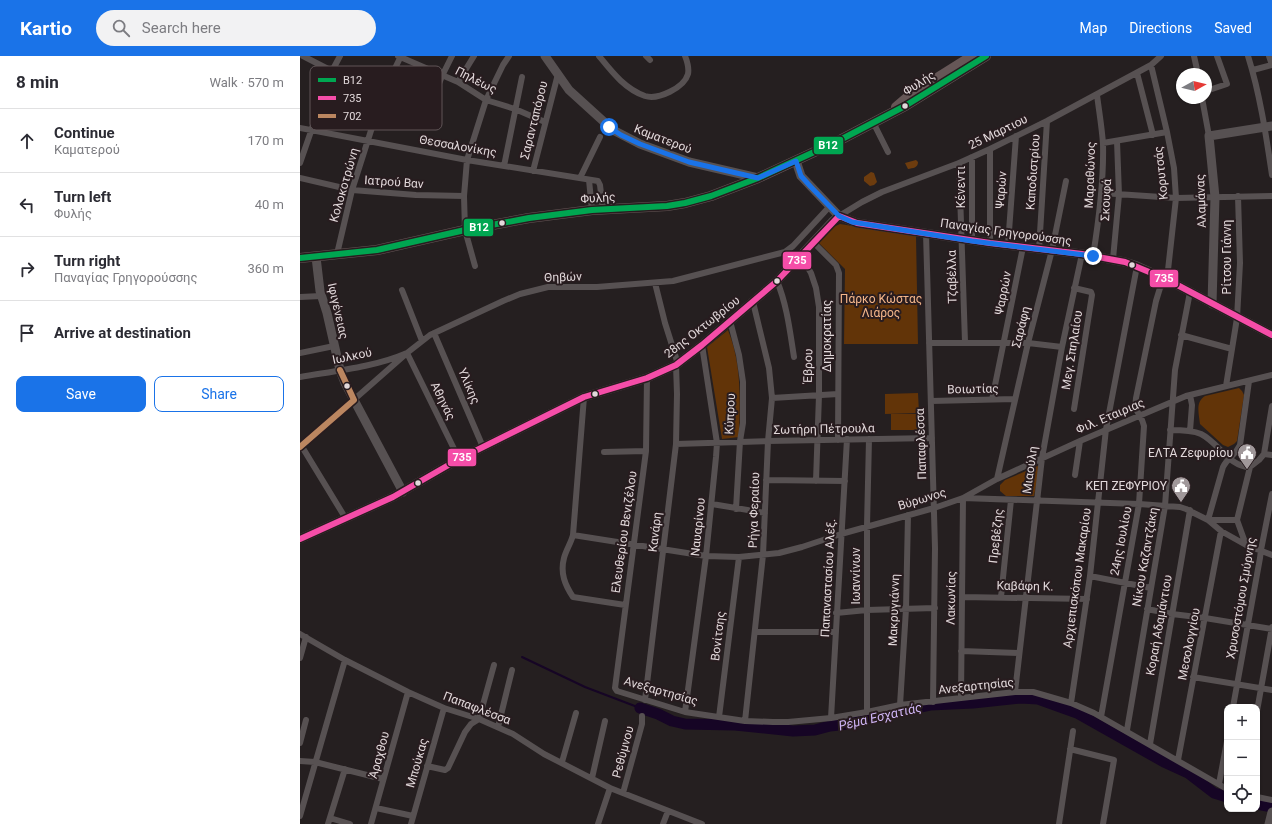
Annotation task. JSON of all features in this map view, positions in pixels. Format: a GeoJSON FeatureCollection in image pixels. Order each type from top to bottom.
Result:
{"type":"FeatureCollection","features":[{"type":"Feature","properties":{"kind":"main road","name":"Φυλής"},"geometry":{"type":"LineString","coordinates":[[884,117],[910,95],[972,56]]}},
{"type":"Feature","properties":{"kind":"main road","name":"Φυλής"},"geometry":{"type":"LineString","coordinates":[[300,258],[377,250],[465,230],[529,218],[592,210],[678,205],[712,196],[796,161],[884,117],[914,101],[986,56]]}},
{"type":"Feature","properties":{"kind":"street"},"geometry":{"type":"LineString","coordinates":[[303,56],[322,66]]}},
{"type":"Feature","properties":{"kind":"street"},"geometry":{"type":"LineString","coordinates":[[335,66],[340,56]]}},
{"type":"Feature","properties":{"kind":"street","name":"Πηλέως"},"geometry":{"type":"LineString","coordinates":[[400,56],[421,66]]}},
{"type":"Feature","properties":{"kind":"street","name":"Κολοκοτρώνη"},"geometry":{"type":"LineString","coordinates":[[395,66],[400,56]]}},
{"type":"Feature","properties":{"kind":"street"},"geometry":{"type":"LineString","coordinates":[[442,76],[452,56]]}},
{"type":"Feature","properties":{"kind":"street"},"geometry":{"type":"LineString","coordinates":[[458,82],[474,56]]}},
{"type":"Feature","properties":{"kind":"street"},"geometry":{"type":"LineString","coordinates":[[475,266],[465,230],[464,196],[467,160],[486,100],[502,65],[509,56]]}},
{"type":"Feature","properties":{"kind":"street","name":"Καματερού"},"geometry":{"type":"LineString","coordinates":[[545,56],[569,90],[609,127],[621,135],[640,144],[689,162],[758,178]]}},
{"type":"Feature","properties":{"kind":"street"},"geometry":{"type":"LineString","coordinates":[[599,56],[620,80],[635,91],[654,98],[662,96],[683,83],[688,73],[685,56]]}},
{"type":"Feature","properties":{"kind":"street","name":"25 Μαρτιου"},"geometry":{"type":"LineString","coordinates":[[839,216],[882,192],[959,163],[1047,121],[1137,73],[1151,65],[1161,56]]}},
{"type":"Feature","properties":{"kind":"street"},"geometry":{"type":"LineString","coordinates":[[1194,56],[1197,68]]}},
{"type":"Feature","properties":{"kind":"street"},"geometry":{"type":"LineString","coordinates":[[1212,89],[1227,84],[1217,56]]}},
{"type":"Feature","properties":{"kind":"street"},"geometry":{"type":"LineString","coordinates":[[1248,56],[1268,126],[1272,175]]}},
{"type":"Feature","properties":{"kind":"street"},"geometry":{"type":"LineString","coordinates":[[1253,70],[1272,65],[1269,56]]}},
{"type":"Feature","properties":{"kind":"street","name":"Κορυτσάς"},"geometry":{"type":"LineString","coordinates":[[1151,65],[1174,168],[1176,198],[1166,279]]}},
{"type":"Feature","properties":{"kind":"street"},"geometry":{"type":"LineString","coordinates":[[1137,73],[1153,135]]}},
{"type":"Feature","properties":{"kind":"street","name":"Σαρανταπόρου"},"geometry":{"type":"LineString","coordinates":[[533,171],[558,74]]}},
{"type":"Feature","properties":{"kind":"street","name":"Πηλέως"},"geometry":{"type":"LineString","coordinates":[[442,76],[458,82],[486,100],[516,109],[545,122]]}},
{"type":"Feature","properties":{"kind":"street"},"geometry":{"type":"LineString","coordinates":[[504,166],[522,77]]}},
{"type":"Feature","properties":{"kind":"street","name":"Μαραθώνος"},"geometry":{"type":"LineString","coordinates":[[1093,256],[1102,193],[1103,143],[1097,95]]}},
{"type":"Feature","properties":{"kind":"street","name":"Αλαμάνας"},"geometry":{"type":"LineString","coordinates":[[1203,104],[1209,136],[1215,197],[1212,304]]}},
{"type":"Feature","properties":{"kind":"street","name":"Καποδιστρίου"},"geometry":{"type":"LineString","coordinates":[[1039,249],[1047,121]]}},
{"type":"Feature","properties":{"kind":"street"},"geometry":{"type":"LineString","coordinates":[[873,122],[888,152]]}},
{"type":"Feature","properties":{"kind":"street"},"geometry":{"type":"LineString","coordinates":[[1209,136],[1268,126]]}},
{"type":"Feature","properties":{"kind":"street","name":"Θεσσαλονίκης"},"geometry":{"type":"LineString","coordinates":[[300,128],[467,160],[589,180]]}},
{"type":"Feature","properties":{"kind":"street","name":"Κολοκοτρώνη"},"geometry":{"type":"LineString","coordinates":[[337,254],[352,190],[371,130]]}},
{"type":"Feature","properties":{"kind":"street"},"geometry":{"type":"LineString","coordinates":[[300,163],[311,131]]}},
{"type":"Feature","properties":{"kind":"street"},"geometry":{"type":"LineString","coordinates":[[1103,143],[1167,132]]}},
{"type":"Feature","properties":{"kind":"street","name":"Ψαρών"},"geometry":{"type":"LineString","coordinates":[[1008,245],[1016,136]]}},
{"type":"Feature","properties":{"kind":"street"},"geometry":{"type":"LineString","coordinates":[[580,178],[600,137]]}},
{"type":"Feature","properties":{"kind":"street","name":"Σκουφά"},"geometry":{"type":"LineString","coordinates":[[1113,259],[1119,195],[1117,141]]}},
{"type":"Feature","properties":{"kind":"street"},"geometry":{"type":"LineString","coordinates":[[990,149],[990,243]]}},
{"type":"Feature","properties":{"kind":"street","name":"Κένεντι"},"geometry":{"type":"LineString","coordinates":[[972,157],[972,241]]}},
{"type":"Feature","properties":{"kind":"street","name":"Παναγίας Γρηγορούσσης"},"geometry":{"type":"LineString","coordinates":[[796,161],[801,176],[839,216],[857,223],[972,241],[1052,250],[1113,259],[1137,266],[1166,279],[1237,318],[1272,335]]}},
{"type":"Feature","properties":{"kind":"street","name":"Τζαβέλλα"},"geometry":{"type":"LineString","coordinates":[[959,163],[965,342]]}},
{"type":"Feature","properties":{"kind":"street","name":"Ιατρού Βαν"},"geometry":{"type":"LineString","coordinates":[[300,178],[352,190],[416,195],[464,196]]}},
{"type":"Feature","properties":{"kind":"street"},"geometry":{"type":"LineString","coordinates":[[592,210],[589,180],[598,181],[600,184],[602,210]]}},
{"type":"Feature","properties":{"kind":"street","name":"Σαράφη"},"geometry":{"type":"LineString","coordinates":[[997,479],[1028,343],[1052,250],[1066,181]]}},
{"type":"Feature","properties":{"kind":"street"},"geometry":{"type":"LineString","coordinates":[[1102,193],[1176,198],[1272,196]]}},
{"type":"Feature","properties":{"kind":"street","name":"Ρίτσου Γιάννη"},"geometry":{"type":"LineString","coordinates":[[1237,318],[1240,263],[1238,196]]}},
{"type":"Feature","properties":{"kind":"street","name":"Θηβών"},"geometry":{"type":"LineString","coordinates":[[301,446],[422,341],[434,333],[503,301],[548,287],[597,287],[656,283],[686,278],[785,252],[793,246],[830,206]]}},
{"type":"Feature","properties":{"kind":"street","name":"28ης Οκτωβρίου"},"geometry":{"type":"LineString","coordinates":[[300,539],[403,492],[458,459],[584,397],[647,378],[677,364],[730,322],[776,281],[839,216]]}},
{"type":"Feature","properties":{"kind":"street","name":"Παπαφλέσσα"},"geometry":{"type":"LineString","coordinates":[[926,233],[935,548],[933,702]]}},
{"type":"Feature","properties":{"kind":"street","name":"Δημοκρατίας"},"geometry":{"type":"LineString","coordinates":[[813,242],[836,265],[839,272],[838,440]]}},
{"type":"Feature","properties":{"kind":"street","name":"Ψαρρών"},"geometry":{"type":"LineString","coordinates":[[992,400],[1023,247]]}},
{"type":"Feature","properties":{"kind":"street","name":"Μιαούλη"},"geometry":{"type":"LineString","coordinates":[[1015,692],[1042,458],[1062,347],[1082,254]]}},
{"type":"Feature","properties":{"kind":"street","name":"Ιφιγένειας"},"geometry":{"type":"LineString","coordinates":[[316,256],[322,296],[340,370],[354,400]]}},
{"type":"Feature","properties":{"kind":"street","name":"Έβρου"},"geometry":{"type":"LineString","coordinates":[[801,256],[811,273],[817,294],[820,333],[816,481]]}},
{"type":"Feature","properties":{"kind":"street","name":"Αρχιεπισκόπου Μακαρίου"},"geometry":{"type":"LineString","coordinates":[[1071,703],[1090,576],[1106,429],[1137,266]]}},
{"type":"Feature","properties":{"kind":"street","name":"24ης Ιουλίου"},"geometry":{"type":"LineString","coordinates":[[1102,717],[1124,583],[1139,504],[1144,426],[1135,407],[1136,398],[1156,301],[1160,288],[1166,279]]}},
{"type":"Feature","properties":{"kind":"street"},"geometry":{"type":"LineString","coordinates":[[776,281],[781,291],[794,357]]}},
{"type":"Feature","properties":{"kind":"street","name":"Κανάρη"},"geometry":{"type":"LineString","coordinates":[[645,700],[676,444],[677,364],[665,323],[656,283]]}},
{"type":"Feature","properties":{"kind":"street","name":"Μεγ. Σπηλαίου"},"geometry":{"type":"LineString","coordinates":[[1074,288],[1091,292],[1092,295],[1074,409]]}},
{"type":"Feature","properties":{"kind":"street"},"geometry":{"type":"LineString","coordinates":[[402,290],[422,341]]}},
{"type":"Feature","properties":{"kind":"street","name":"Νίκου Καζαντζάκη"},"geometry":{"type":"LineString","coordinates":[[1127,730],[1165,506],[1171,402],[1181,335],[1190,292]]}},
{"type":"Feature","properties":{"kind":"street"},"geometry":{"type":"LineString","coordinates":[[300,298],[322,296]]}},
{"type":"Feature","properties":{"kind":"street","name":"Ρήγα Φεραίου"},"geometry":{"type":"LineString","coordinates":[[745,721],[763,555],[768,441],[772,398],[769,368],[753,302]]}},
{"type":"Feature","properties":{"kind":"street"},"geometry":{"type":"LineString","coordinates":[[1226,386],[1237,318]]}},
{"type":"Feature","properties":{"kind":"street","name":"Κύπρου"},"geometry":{"type":"LineString","coordinates":[[730,322],[739,355],[743,382],[743,422],[740,441],[736,509]]}},
{"type":"Feature","properties":{"kind":"street","name":"Υλίκης"},"geometry":{"type":"LineString","coordinates":[[434,333],[483,447]]}},
{"type":"Feature","properties":{"kind":"street"},"geometry":{"type":"LineString","coordinates":[[1181,335],[1232,349]]}},
{"type":"Feature","properties":{"kind":"street"},"geometry":{"type":"LineString","coordinates":[[929,343],[1028,343],[1062,347]]}},
{"type":"Feature","properties":{"kind":"street","name":"Ναυαρίνου"},"geometry":{"type":"LineString","coordinates":[[685,712],[706,556],[717,443],[702,345]]}},
{"type":"Feature","properties":{"kind":"street"},"geometry":{"type":"LineString","coordinates":[[300,353],[334,346]]}},
{"type":"Feature","properties":{"kind":"street","name":"Ιωλκού"},"geometry":{"type":"LineString","coordinates":[[300,377],[394,358],[407,353]]}},
{"type":"Feature","properties":{"kind":"street","name":"Αθηνάς"},"geometry":{"type":"LineString","coordinates":[[407,353],[458,459]]}},
{"type":"Feature","properties":{"kind":"street","name":"Φιλ. Εταιριας"},"geometry":{"type":"LineString","coordinates":[[963,498],[997,479],[1042,458],[1171,402],[1190,395],[1272,375]]}},
{"type":"Feature","properties":{"kind":"street","name":"Ελευθερίου Βενιζέλου"},"geometry":{"type":"LineString","coordinates":[[615,688],[646,451],[647,378]]}},
{"type":"Feature","properties":{"kind":"street"},"geometry":{"type":"LineString","coordinates":[[1237,520],[1208,520],[1223,467],[1229,458],[1237,452],[1240,445],[1249,381]]}},
{"type":"Feature","properties":{"kind":"street"},"geometry":{"type":"LineString","coordinates":[[772,398],[838,394]]}},
{"type":"Feature","properties":{"kind":"street"},"geometry":{"type":"LineString","coordinates":[[1190,395],[1192,404],[1190,431]]}},
{"type":"Feature","properties":{"kind":"street"},"geometry":{"type":"LineString","coordinates":[[584,397],[572,535],[571,543],[564,558],[563,567],[565,583],[573,597],[625,605]]}},
{"type":"Feature","properties":{"kind":"street","name":"Βοιωτίας"},"geometry":{"type":"LineString","coordinates":[[930,401],[1015,399]]}},
{"type":"Feature","properties":{"kind":"street"},"geometry":{"type":"LineString","coordinates":[[354,400],[403,492]]}},
{"type":"Feature","properties":{"kind":"street"},"geometry":{"type":"LineString","coordinates":[[1170,430],[1190,431],[1200,434],[1208,438],[1229,458],[1240,466],[1250,467],[1260,460],[1264,454],[1272,406]]}},
{"type":"Feature","properties":{"kind":"street","name":"Σωτήρη Πέτρουλα"},"geometry":{"type":"LineString","coordinates":[[676,444],[740,441],[817,441],[847,439],[932,438]]}},
{"type":"Feature","properties":{"kind":"street","name":"Παπαναστασίου Αλέξ."},"geometry":{"type":"LineString","coordinates":[[832,718],[836,613],[847,439]]}},
{"type":"Feature","properties":{"kind":"street","name":"Ιωαννίνων"},"geometry":{"type":"LineString","coordinates":[[867,712],[867,526],[869,439]]}},
{"type":"Feature","properties":{"kind":"street"},"geometry":{"type":"LineString","coordinates":[[1075,475],[1080,441]]}},
{"type":"Feature","properties":{"kind":"street"},"geometry":{"type":"LineString","coordinates":[[301,446],[346,519]]}},
{"type":"Feature","properties":{"kind":"street"},"geometry":{"type":"LineString","coordinates":[[604,452],[646,451]]}},
{"type":"Feature","properties":{"kind":"street"},"geometry":{"type":"LineString","coordinates":[[1264,454],[1272,455]]}},
{"type":"Feature","properties":{"kind":"street"},"geometry":{"type":"LineString","coordinates":[[1246,545],[1237,520],[1250,467]]}},
{"type":"Feature","properties":{"kind":"street"},"geometry":{"type":"LineString","coordinates":[[766,480],[845,481]]}},
{"type":"Feature","properties":{"kind":"street","name":"Χρυσοστόμου Σμύρνης"},"geometry":{"type":"LineString","coordinates":[[1234,704],[1260,558],[1260,550],[1272,494]]}},
{"type":"Feature","properties":{"kind":"street","name":"Βύρωνος"},"geometry":{"type":"LineString","coordinates":[[572,535],[706,556],[739,557],[763,555],[802,547],[963,498],[1139,504],[1180,507],[1190,510],[1208,520],[1221,531],[1246,545],[1272,555]]}},
{"type":"Feature","properties":{"kind":"street","name":"Λακωνίας"},"geometry":{"type":"LineString","coordinates":[[961,698],[963,498]]}},
{"type":"Feature","properties":{"kind":"street","name":"Πρεβέζης"},"geometry":{"type":"LineString","coordinates":[[1001,597],[1011,500]]}},
{"type":"Feature","properties":{"kind":"street"},"geometry":{"type":"LineString","coordinates":[[712,504],[765,513]]}},
{"type":"Feature","properties":{"kind":"street","name":"Κοραή Αδαμάντιου"},"geometry":{"type":"LineString","coordinates":[[1150,744],[1190,510]]}},
{"type":"Feature","properties":{"kind":"street","name":"Μακρυγιάννη"},"geometry":{"type":"LineString","coordinates":[[900,705],[906,609],[908,515]]}},
{"type":"Feature","properties":{"kind":"street","name":"Μεσολογγίου"},"geometry":{"type":"LineString","coordinates":[[1178,760],[1221,531]]}},
{"type":"Feature","properties":{"kind":"street","name":"Βονίτσης"},"geometry":{"type":"LineString","coordinates":[[719,717],[739,557]]}},
{"type":"Feature","properties":{"kind":"street"},"geometry":{"type":"LineString","coordinates":[[1090,576],[1151,588]]}},
{"type":"Feature","properties":{"kind":"street","name":"Καβάφη Κ."},"geometry":{"type":"LineString","coordinates":[[962,597],[1087,599]]}},
{"type":"Feature","properties":{"kind":"street"},"geometry":{"type":"LineString","coordinates":[[836,613],[867,610],[935,608]]}},
{"type":"Feature","properties":{"kind":"street"},"geometry":{"type":"LineString","coordinates":[[1147,609],[1272,628],[1258,704]]}},
{"type":"Feature","properties":{"kind":"street"},"geometry":{"type":"LineString","coordinates":[[755,632],[836,632]]}},
{"type":"Feature","properties":{"kind":"street"},"geometry":{"type":"LineString","coordinates":[[300,658],[303,635]]}},
{"type":"Feature","properties":{"kind":"street","name":"Παπαφλέσσα"},"geometry":{"type":"LineString","coordinates":[[303,635],[345,660],[408,692],[444,708],[479,719],[513,734],[544,754],[610,788],[702,824]]}},
{"type":"Feature","properties":{"kind":"street"},"geometry":{"type":"LineString","coordinates":[[961,651],[1019,653]]}},
{"type":"Feature","properties":{"kind":"street"},"geometry":{"type":"LineString","coordinates":[[300,816],[345,660]]}},
{"type":"Feature","properties":{"kind":"street"},"geometry":{"type":"LineString","coordinates":[[427,766],[445,770],[448,768],[465,732],[471,724],[479,719],[494,665]]}},
{"type":"Feature","properties":{"kind":"street"},"geometry":{"type":"LineString","coordinates":[[498,727],[512,670]]}},
{"type":"Feature","properties":{"kind":"street"},"geometry":{"type":"LineString","coordinates":[[1193,677],[1272,690]]}},
{"type":"Feature","properties":{"kind":"street","name":"Ανεξαρτησίας"},"geometry":{"type":"LineString","coordinates":[[615,688],[617,691],[685,712],[745,721],[788,722],[832,718],[900,705],[1015,692],[1041,694],[1071,703],[1102,717],[1224,787]]}},
{"type":"Feature","properties":{"kind":"street","name":"Άραχθου"},"geometry":{"type":"LineString","coordinates":[[371,824],[408,692]]}},
{"type":"Feature","properties":{"kind":"street","name":"Μπούκας"},"geometry":{"type":"LineString","coordinates":[[411,824],[444,708]]}},
{"type":"Feature","properties":{"kind":"street"},"geometry":{"type":"LineString","coordinates":[[562,762],[576,713]]}},
{"type":"Feature","properties":{"kind":"street","name":"Ρεθύμνου"},"geometry":{"type":"LineString","coordinates":[[623,793],[642,724],[642,716]]}},
{"type":"Feature","properties":{"kind":"street"},"geometry":{"type":"LineString","coordinates":[[300,743],[306,720]]}},
{"type":"Feature","properties":{"kind":"street"},"geometry":{"type":"LineString","coordinates":[[592,778],[605,721]]}},
{"type":"Feature","properties":{"kind":"street"},"geometry":{"type":"LineString","coordinates":[[1059,824],[1073,731]]}},
{"type":"Feature","properties":{"kind":"street"},"geometry":{"type":"LineString","coordinates":[[1070,750],[1114,760],[1103,824]]}},
{"type":"Feature","properties":{"kind":"street"},"geometry":{"type":"LineString","coordinates":[[1219,784],[1224,756]]}},
{"type":"Feature","properties":{"kind":"street"},"geometry":{"type":"LineString","coordinates":[[300,761],[315,762],[384,779]]}},
{"type":"Feature","properties":{"kind":"street"},"geometry":{"type":"LineString","coordinates":[[345,769],[329,821],[350,824]]}},
{"type":"Feature","properties":{"kind":"street"},"geometry":{"type":"LineString","coordinates":[[598,824],[610,788]]}},
{"type":"Feature","properties":{"kind":"street"},"geometry":{"type":"LineString","coordinates":[[1260,798],[1272,800]]}},
{"type":"Feature","properties":{"kind":"street"},"geometry":{"type":"LineString","coordinates":[[376,808],[413,816]]}},
{"type":"Feature","properties":{"kind":"street"},"geometry":{"type":"LineString","coordinates":[[663,824],[668,811]]}},
{"type":"Feature","properties":{"kind":"street"},"geometry":{"type":"LineString","coordinates":[[1269,824],[1272,813]]}},
{"type":"Feature","properties":{"kind":"green space","name":"Πάρκο Κώστας Λιάρος"},"geometry":{"type":"Polygon","coordinates":[[[840,224],[916,236],[918,344],[844,344],[845,269],[818,242],[827,230],[840,224]]]}},
{"type":"Feature","properties":{"kind":"green space"},"geometry":{"type":"Polygon","coordinates":[[[728,330],[733,343],[738,369],[740,396],[739,437],[722,439],[707,347],[728,330]]]}},
{"type":"Feature","properties":{"kind":"green space"},"geometry":{"type":"Polygon","coordinates":[[[1239,388],[1244,395],[1237,441],[1228,447],[1223,445],[1200,424],[1199,405],[1205,396],[1239,388]]]}},
{"type":"Feature","properties":{"kind":"green space"},"geometry":{"type":"Polygon","coordinates":[[[918,393],[919,413],[885,414],[885,394],[918,393]]]}},
{"type":"Feature","properties":{"kind":"green space"},"geometry":{"type":"Polygon","coordinates":[[[891,414],[919,414],[919,430],[891,430],[891,414]]]}},
{"type":"Feature","properties":{"kind":"green space"},"geometry":{"type":"Polygon","coordinates":[[[1040,465],[1034,496],[1006,496],[1000,491],[1000,485],[1005,480],[1040,465]]]}},
{"type":"Feature","properties":{"kind":"shaded area"},"geometry":{"type":"Polygon","coordinates":[[[916,160],[918,162],[917,165],[908,169],[905,163],[916,160]]]}},
{"type":"Feature","properties":{"kind":"shaded area"},"geometry":{"type":"Polygon","coordinates":[[[871,172],[874,173],[877,182],[870,186],[864,181],[864,177],[871,172]]]}},
{"type":"Feature","properties":{"kind":"waterway","name":"Ρέμα Εσχατιάς"},"geometry":{"type":"LineString","coordinates":[[522,657],[585,687],[640,708]]}},
{"type":"Feature","properties":{"kind":"waterway","name":"Ρέμα Εσχατιάς"},"geometry":{"type":"LineString","coordinates":[[640,708],[658,714],[672,721],[685,724],[735,725],[793,731],[815,730],[830,726],[848,724],[899,709],[911,709],[930,705],[973,703],[1021,698],[1038,699],[1077,713],[1164,762],[1188,773],[1214,793],[1224,796]]}},
{"type":"Feature","properties":{"kind":"waterway","name":"Ρέμα Εσχατιάς"},"geometry":{"type":"LineString","coordinates":[[1260,805],[1272,807]]}},
{"type":"Feature","properties":{"kind":"transit line","name":"Β12"},"geometry":{"type":"LineString","coordinates":[[300,258],[377,250],[465,230],[529,218],[592,210],[667,206],[711,196],[758,178],[840,140],[905,106],[986,56]]}},
{"type":"Feature","properties":{"kind":"transit line","name":"735"},"geometry":{"type":"LineString","coordinates":[[300,539],[393,497],[459,459],[584,397],[647,378],[676,365],[702,345],[777,281],[839,216],[857,223],[990,243],[1082,254],[1125,262],[1166,279],[1272,335]]}},
{"type":"Feature","properties":{"kind":"transit line","name":"702"},"geometry":{"type":"LineString","coordinates":[[300,447],[354,400],[340,370]]}},
{"type":"Feature","properties":{"kind":"place","name":"ΕΛΤΑ Ζεφυρίου"},"geometry":{"type":"Point","coordinates":[1247,470]}},
{"type":"Feature","properties":{"kind":"place","name":"ΚΕΠ ΖΕΦΥΡΙΟΥ"},"geometry":{"type":"Point","coordinates":[1181,503]}},
{"type":"Feature","properties":{"kind":"route"},"geometry":{"type":"LineString","coordinates":[[609,127],[621,135],[640,144],[689,162],[718,170],[758,178],[796,161],[801,176],[811,187],[839,216],[852,222],[972,241],[1093,256]]}}]}
